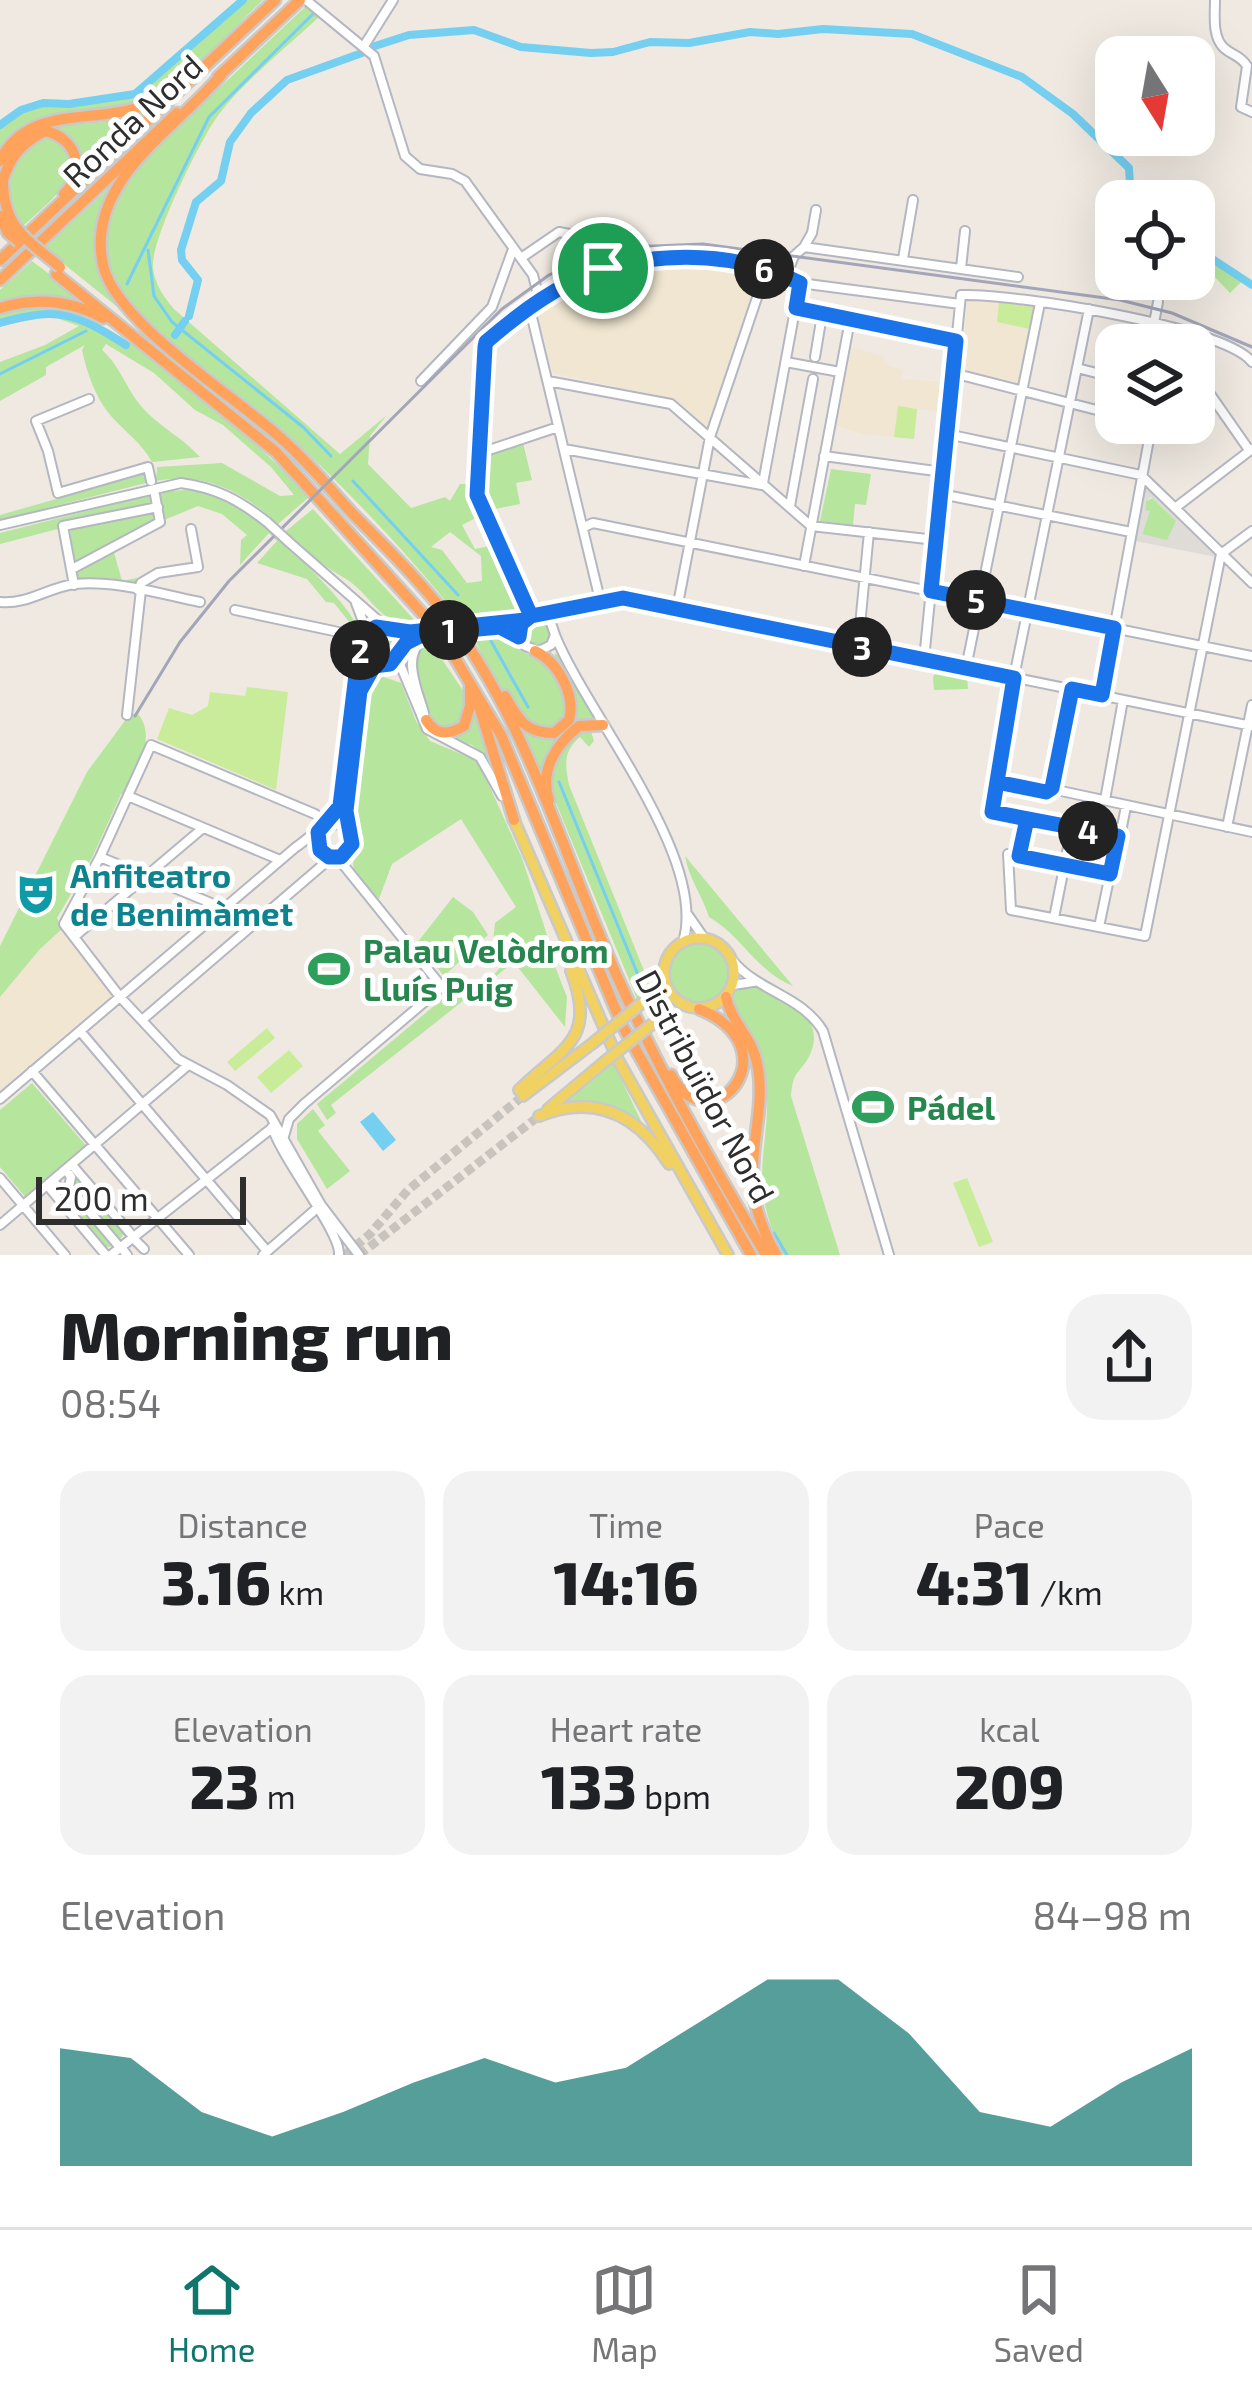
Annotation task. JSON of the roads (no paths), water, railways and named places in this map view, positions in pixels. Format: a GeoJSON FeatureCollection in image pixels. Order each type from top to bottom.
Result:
{"type":"FeatureCollection","features":[{"type":"Feature","properties":{"kind":"highway","name":"Ronda Nord"},"geometry":{"type":"LineString","coordinates":[[3,256],[275,0]]}},
{"type":"Feature","properties":{"kind":"highway","name":"Ronda Nord"},"geometry":{"type":"LineString","coordinates":[[0,280],[303,0]]}},
{"type":"Feature","properties":{"kind":"highway"},"geometry":{"type":"LineString","coordinates":[[0,161],[21,134],[43,122],[136,108],[165,94],[233,40]]}},
{"type":"Feature","properties":{"kind":"highway"},"geometry":{"type":"LineString","coordinates":[[188,371],[122,304],[103,268],[100,233],[105,205],[121,178],[222,74]]}},
{"type":"Feature","properties":{"kind":"highway"},"geometry":{"type":"LineString","coordinates":[[3,256],[72,186],[77,166],[73,147],[59,134],[45,131],[24,142],[9,160],[2,180],[3,205],[15,229],[58,271]]}},
{"type":"Feature","properties":{"kind":"highway"},"geometry":{"type":"LineString","coordinates":[[0,216],[8,233],[188,371]]}},
{"type":"Feature","properties":{"kind":"highway"},"geometry":{"type":"LineString","coordinates":[[0,308],[38,300],[65,303],[96,314],[188,371]]}},
{"type":"Feature","properties":{"kind":"highway","name":"Distribuïdor Nord"},"geometry":{"type":"LineString","coordinates":[[188,371],[276,452],[425,616],[467,671],[501,735],[622,1025],[751,1255]]}},
{"type":"Feature","properties":{"kind":"highway","name":"Distribuïdor Nord"},"geometry":{"type":"LineString","coordinates":[[188,371],[284,440],[467,632],[513,726],[635,1016],[766,1255]]}},
{"type":"Feature","properties":{"kind":"highway"},"geometry":{"type":"LineString","coordinates":[[425,616],[482,711],[514,820]]}},
{"type":"Feature","properties":{"kind":"highway"},"geometry":{"type":"LineString","coordinates":[[467,632],[519,721],[536,732],[554,733],[569,720],[572,706],[552,662],[541,650]]}},
{"type":"Feature","properties":{"kind":"highway"},"geometry":{"type":"LineString","coordinates":[[425,720],[445,734],[464,726],[470,686]]}},
{"type":"Feature","properties":{"kind":"highway"},"geometry":{"type":"LineString","coordinates":[[562,843],[545,774],[572,731],[585,724],[603,725]]}},
{"type":"Feature","properties":{"kind":"highway"},"geometry":{"type":"LineString","coordinates":[[726,997],[729,1014],[757,1060],[761,1100],[752,1181],[756,1208],[776,1255]]}},
{"type":"Feature","properties":{"kind":"highway"},"geometry":{"type":"LineString","coordinates":[[635,1016],[676,1084],[690,1096],[713,1101],[733,1092],[743,1079],[746,1060],[737,1039],[715,1016],[699,1009]]}},
{"type":"Feature","properties":{"kind":"main road"},"geometry":{"type":"LineString","coordinates":[[514,820],[618,1060],[728,1255]]}},
{"type":"Feature","properties":{"kind":"main road"},"geometry":{"type":"LineString","coordinates":[[561,931],[581,1001],[579,1030],[563,1053],[521,1093],[593,1042],[662,984],[671,951],[682,942],[704,938],[722,945],[733,961],[733,985],[714,1006],[683,1005],[662,984]]}},
{"type":"Feature","properties":{"kind":"main road"},"geometry":{"type":"LineString","coordinates":[[683,1005],[670,1010],[539,1116],[576,1106],[628,1119],[650,1136],[704,1213]]}},
{"type":"Feature","properties":{"kind":"street"},"geometry":{"type":"LineString","coordinates":[[303,0],[374,56],[405,156],[420,169],[465,181],[533,275],[539,299]]}},
{"type":"Feature","properties":{"kind":"street"},"geometry":{"type":"LineString","coordinates":[[364,46],[393,0]]}},
{"type":"Feature","properties":{"kind":"street"},"geometry":{"type":"LineString","coordinates":[[1215,0],[1221,46],[1247,66],[1239,100],[1241,107],[1252,112]]}},
{"type":"Feature","properties":{"kind":"street"},"geometry":{"type":"LineString","coordinates":[[903,260],[913,200]]}},
{"type":"Feature","properties":{"kind":"street"},"geometry":{"type":"LineString","coordinates":[[786,276],[812,233],[816,210]]}},
{"type":"Feature","properties":{"kind":"street"},"geometry":{"type":"LineString","coordinates":[[961,268],[965,231]]}},
{"type":"Feature","properties":{"kind":"street"},"geometry":{"type":"LineString","coordinates":[[521,258],[559,232],[611,242]]}},
{"type":"Feature","properties":{"kind":"street"},"geometry":{"type":"LineString","coordinates":[[804,247],[1018,277]]}},
{"type":"Feature","properties":{"kind":"street"},"geometry":{"type":"LineString","coordinates":[[421,381],[492,307],[513,248]]}},
{"type":"Feature","properties":{"kind":"street"},"geometry":{"type":"LineString","coordinates":[[532,617],[477,495],[486,342],[529,305],[573,279],[633,260],[699,257],[754,263],[800,283],[1040,303],[1154,324]]}},
{"type":"Feature","properties":{"kind":"street"},"geometry":{"type":"LineString","coordinates":[[677,609],[710,437],[766,271]]}},
{"type":"Feature","properties":{"kind":"street"},"geometry":{"type":"LineString","coordinates":[[763,485],[800,283]]}},
{"type":"Feature","properties":{"kind":"street"},"geometry":{"type":"LineString","coordinates":[[924,659],[960,299]]}},
{"type":"Feature","properties":{"kind":"street"},"geometry":{"type":"LineString","coordinates":[[1158,302],[1158,324]]}},
{"type":"Feature","properties":{"kind":"street"},"geometry":{"type":"LineString","coordinates":[[966,668],[1040,303]]}},
{"type":"Feature","properties":{"kind":"street"},"geometry":{"type":"LineString","coordinates":[[529,305],[600,600]]}},
{"type":"Feature","properties":{"kind":"street"},"geometry":{"type":"LineString","coordinates":[[796,308],[956,341]]}},
{"type":"Feature","properties":{"kind":"street"},"geometry":{"type":"LineString","coordinates":[[1089,309],[1027,610],[992,812],[1119,837]]}},
{"type":"Feature","properties":{"kind":"street"},"geometry":{"type":"LineString","coordinates":[[790,507],[822,317]]}},
{"type":"Feature","properties":{"kind":"street"},"geometry":{"type":"LineString","coordinates":[[804,566],[850,320]]}},
{"type":"Feature","properties":{"kind":"street"},"geometry":{"type":"LineString","coordinates":[[1215,341],[1252,362]]}},
{"type":"Feature","properties":{"kind":"street"},"geometry":{"type":"LineString","coordinates":[[786,362],[840,372]]}},
{"type":"Feature","properties":{"kind":"street"},"geometry":{"type":"LineString","coordinates":[[1076,368],[1095,373]]}},
{"type":"Feature","properties":{"kind":"street"},"geometry":{"type":"LineString","coordinates":[[953,373],[1095,410]]}},
{"type":"Feature","properties":{"kind":"street"},"geometry":{"type":"LineString","coordinates":[[548,381],[671,404],[812,526],[936,540]]}},
{"type":"Feature","properties":{"kind":"street"},"geometry":{"type":"LineString","coordinates":[[89,399],[36,422],[58,494],[148,467],[152,481]]}},
{"type":"Feature","properties":{"kind":"street"},"geometry":{"type":"LineString","coordinates":[[1174,508],[1251,449],[1215,400]]}},
{"type":"Feature","properties":{"kind":"street"},"geometry":{"type":"LineString","coordinates":[[477,454],[558,427]]}},
{"type":"Feature","properties":{"kind":"street"},"geometry":{"type":"LineString","coordinates":[[947,434],[1141,475],[1252,583]]}},
{"type":"Feature","properties":{"kind":"street"},"geometry":{"type":"LineString","coordinates":[[1102,695],[1147,444]]}},
{"type":"Feature","properties":{"kind":"street"},"geometry":{"type":"LineString","coordinates":[[563,449],[763,485]]}},
{"type":"Feature","properties":{"kind":"street"},"geometry":{"type":"LineString","coordinates":[[824,457],[943,472]]}},
{"type":"Feature","properties":{"kind":"street"},"geometry":{"type":"LineString","coordinates":[[0,525],[181,483],[211,487],[238,499],[389,629],[406,682],[432,734],[480,757],[514,820]]}},
{"type":"Feature","properties":{"kind":"street"},"geometry":{"type":"LineString","coordinates":[[940,494],[1131,535]]}},
{"type":"Feature","properties":{"kind":"street"},"geometry":{"type":"LineString","coordinates":[[72,568],[160,522],[155,495]]}},
{"type":"Feature","properties":{"kind":"street"},"geometry":{"type":"LineString","coordinates":[[74,584],[63,526],[158,507]]}},
{"type":"Feature","properties":{"kind":"street"},"geometry":{"type":"LineString","coordinates":[[584,527],[593,523],[1252,656]]}},
{"type":"Feature","properties":{"kind":"street"},"geometry":{"type":"LineString","coordinates":[[127,715],[141,583],[158,573],[198,567],[190,529]]}},
{"type":"Feature","properties":{"kind":"street"},"geometry":{"type":"LineString","coordinates":[[1110,874],[1008,854],[1011,910],[1144,936],[1221,554],[1252,530]]}},
{"type":"Feature","properties":{"kind":"street"},"geometry":{"type":"LineString","coordinates":[[858,646],[869,532]]}},
{"type":"Feature","properties":{"kind":"street"},"geometry":{"type":"LineString","coordinates":[[1,604],[74,584],[200,602]]}},
{"type":"Feature","properties":{"kind":"street"},"geometry":{"type":"LineString","coordinates":[[467,632],[623,598],[1250,726]]}},
{"type":"Feature","properties":{"kind":"street"},"geometry":{"type":"LineString","coordinates":[[0,1099],[328,823],[340,806],[364,634],[355,602]]}},
{"type":"Feature","properties":{"kind":"street"},"geometry":{"type":"LineString","coordinates":[[541,650],[578,605]]}},
{"type":"Feature","properties":{"kind":"street"},"geometry":{"type":"LineString","coordinates":[[236,610],[364,634],[389,629],[423,634],[500,627],[525,646],[563,656]]}},
{"type":"Feature","properties":{"kind":"street"},"geometry":{"type":"LineString","coordinates":[[532,617],[550,620],[563,656],[669,841],[688,914],[704,938]]}},
{"type":"Feature","properties":{"kind":"street"},"geometry":{"type":"LineString","coordinates":[[519,637],[532,617]]}},
{"type":"Feature","properties":{"kind":"street"},"geometry":{"type":"LineString","coordinates":[[334,632],[374,666],[386,666],[406,682]]}},
{"type":"Feature","properties":{"kind":"street"},"geometry":{"type":"LineString","coordinates":[[386,666],[423,634]]}},
{"type":"Feature","properties":{"kind":"street"},"geometry":{"type":"LineString","coordinates":[[423,634],[411,655],[425,720]]}},
{"type":"Feature","properties":{"kind":"street"},"geometry":{"type":"LineString","coordinates":[[141,1020],[352,844],[346,811],[361,687],[374,666]]}},
{"type":"Feature","properties":{"kind":"street"},"geometry":{"type":"LineString","coordinates":[[997,782],[1046,792],[1052,788],[1072,689]]}},
{"type":"Feature","properties":{"kind":"street"},"geometry":{"type":"LineString","coordinates":[[1105,800],[1123,700]]}},
{"type":"Feature","properties":{"kind":"street"},"geometry":{"type":"LineString","coordinates":[[1227,827],[1252,705]]}},
{"type":"Feature","properties":{"kind":"street"},"geometry":{"type":"LineString","coordinates":[[417,708],[425,720]]}},
{"type":"Feature","properties":{"kind":"street"},"geometry":{"type":"LineString","coordinates":[[348,829],[151,745],[65,921],[119,997],[186,1067],[227,1085],[263,1110],[284,1136],[321,1205],[359,1255]]}},
{"type":"Feature","properties":{"kind":"street"},"geometry":{"type":"LineString","coordinates":[[1052,788],[1252,832]]}},
{"type":"Feature","properties":{"kind":"street"},"geometry":{"type":"LineString","coordinates":[[128,796],[280,860]]}},
{"type":"Feature","properties":{"kind":"street"},"geometry":{"type":"LineString","coordinates":[[1099,927],[1126,806]]}},
{"type":"Feature","properties":{"kind":"street"},"geometry":{"type":"LineString","coordinates":[[1019,856],[1027,819]]}},
{"type":"Feature","properties":{"kind":"street"},"geometry":{"type":"LineString","coordinates":[[1054,919],[1072,827]]}},
{"type":"Feature","properties":{"kind":"street"},"geometry":{"type":"LineString","coordinates":[[74,937],[203,828]]}},
{"type":"Feature","properties":{"kind":"street"},"geometry":{"type":"LineString","coordinates":[[284,1136],[289,1119],[304,1104],[442,987],[334,857],[324,854],[317,844],[318,832]]}},
{"type":"Feature","properties":{"kind":"street"},"geometry":{"type":"LineString","coordinates":[[296,847],[317,844]]}},
{"type":"Feature","properties":{"kind":"street"},"geometry":{"type":"LineString","coordinates":[[100,857],[223,908]]}},
{"type":"Feature","properties":{"kind":"street"},"geometry":{"type":"LineString","coordinates":[[682,942],[688,914]]}},
{"type":"Feature","properties":{"kind":"street"},"geometry":{"type":"LineString","coordinates":[[733,961],[754,982],[803,1006],[824,1031],[890,1255]]}},
{"type":"Feature","properties":{"kind":"street"},"geometry":{"type":"LineString","coordinates":[[733,985],[754,982]]}},
{"type":"Feature","properties":{"kind":"street"},"geometry":{"type":"LineString","coordinates":[[80,1031],[265,1253],[316,1209]]}},
{"type":"Feature","properties":{"kind":"street"},"geometry":{"type":"LineString","coordinates":[[0,1225],[186,1067]]}},
{"type":"Feature","properties":{"kind":"street"},"geometry":{"type":"LineString","coordinates":[[32,1071],[189,1255]]}},
{"type":"Feature","properties":{"kind":"street"},"geometry":{"type":"LineString","coordinates":[[263,1110],[280,1149],[339,1240],[340,1255],[359,1255]]}},
{"type":"Feature","properties":{"kind":"street"},"geometry":{"type":"LineString","coordinates":[[50,1183],[108,1255],[272,1128]]}},
{"type":"Feature","properties":{"kind":"street"},"geometry":{"type":"LineString","coordinates":[[69,1167],[69,1187]]}},
{"type":"Feature","properties":{"kind":"street"},"geometry":{"type":"LineString","coordinates":[[69,1167],[144,1249]]}},
{"type":"Feature","properties":{"kind":"street"},"geometry":{"type":"LineString","coordinates":[[0,1178],[65,1255]]}},
{"type":"Feature","properties":{"kind":"street"},"geometry":{"type":"LineString","coordinates":[[50,1183],[61,1189],[69,1187]]}},
{"type":"Feature","properties":{"kind":"street"},"geometry":{"type":"LineString","coordinates":[[69,1187],[122,1250]]}},
{"type":"Feature","properties":{"kind":"water"},"geometry":{"type":"Polygon","coordinates":[[[373,1112],[396,1140],[383,1151],[360,1122],[373,1112]]]}},
{"type":"Feature","properties":{"kind":"waterway"},"geometry":{"type":"LineString","coordinates":[[0,125],[21,110],[43,103],[135,94],[243,0]]}},
{"type":"Feature","properties":{"kind":"waterway"},"geometry":{"type":"LineString","coordinates":[[127,284],[209,117],[314,13]]}},
{"type":"Feature","properties":{"kind":"waterway"},"geometry":{"type":"LineString","coordinates":[[375,46],[409,35],[474,30],[521,47],[591,53],[750,32],[823,29],[912,34],[1022,77],[1073,114],[1129,168],[1130,180]]}},
{"type":"Feature","properties":{"kind":"waterway"},"geometry":{"type":"LineString","coordinates":[[189,316],[198,280],[182,260],[181,250],[196,202],[221,181],[230,142],[251,113],[287,80],[362,53]]}},
{"type":"Feature","properties":{"kind":"waterway"},"geometry":{"type":"LineString","coordinates":[[148,250],[154,296],[172,322],[303,427],[331,456]]}},
{"type":"Feature","properties":{"kind":"waterway"},"geometry":{"type":"LineString","coordinates":[[1215,261],[1252,285]]}},
{"type":"Feature","properties":{"kind":"waterway"},"geometry":{"type":"LineString","coordinates":[[0,323],[37,315],[66,316],[126,345]]}},
{"type":"Feature","properties":{"kind":"waterway"},"geometry":{"type":"LineString","coordinates":[[175,335],[185,321]]}},
{"type":"Feature","properties":{"kind":"waterway"},"geometry":{"type":"LineString","coordinates":[[0,374],[86,331]]}},
{"type":"Feature","properties":{"kind":"waterway"},"geometry":{"type":"LineString","coordinates":[[353,481],[458,595]]}},
{"type":"Feature","properties":{"kind":"waterway"},"geometry":{"type":"LineString","coordinates":[[491,641],[528,707]]}},
{"type":"Feature","properties":{"kind":"waterway"},"geometry":{"type":"LineString","coordinates":[[559,782],[645,992]]}},
{"type":"Feature","properties":{"kind":"waterway"},"geometry":{"type":"LineString","coordinates":[[678,1061],[691,1087]]}},
{"type":"Feature","properties":{"kind":"waterway"},"geometry":{"type":"LineString","coordinates":[[774,1233],[787,1255]]}},
{"type":"Feature","properties":{"kind":"tunnel"},"geometry":{"type":"LineString","coordinates":[[345,1255],[408,1190],[523,1096]]}},
{"type":"Feature","properties":{"kind":"tunnel"},"geometry":{"type":"LineString","coordinates":[[359,1255],[539,1116]]}},
{"type":"Feature","properties":{"kind":"railway"},"geometry":{"type":"LineString","coordinates":[[135,716],[180,642],[229,581],[502,309],[549,275],[589,257],[630,247],[703,244],[1120,300],[1172,313],[1252,347]]}},
{"type":"Feature","properties":{"kind":"place","name":"Anfiteatro de Benimàmet"},"geometry":{"type":"Point","coordinates":[36,894]}},
{"type":"Feature","properties":{"kind":"place","name":"Palau Velòdrom Lluís Puig"},"geometry":{"type":"Point","coordinates":[329,969]}},
{"type":"Feature","properties":{"kind":"place","name":"Pádel"},"geometry":{"type":"Point","coordinates":[873,1107]}}]}
